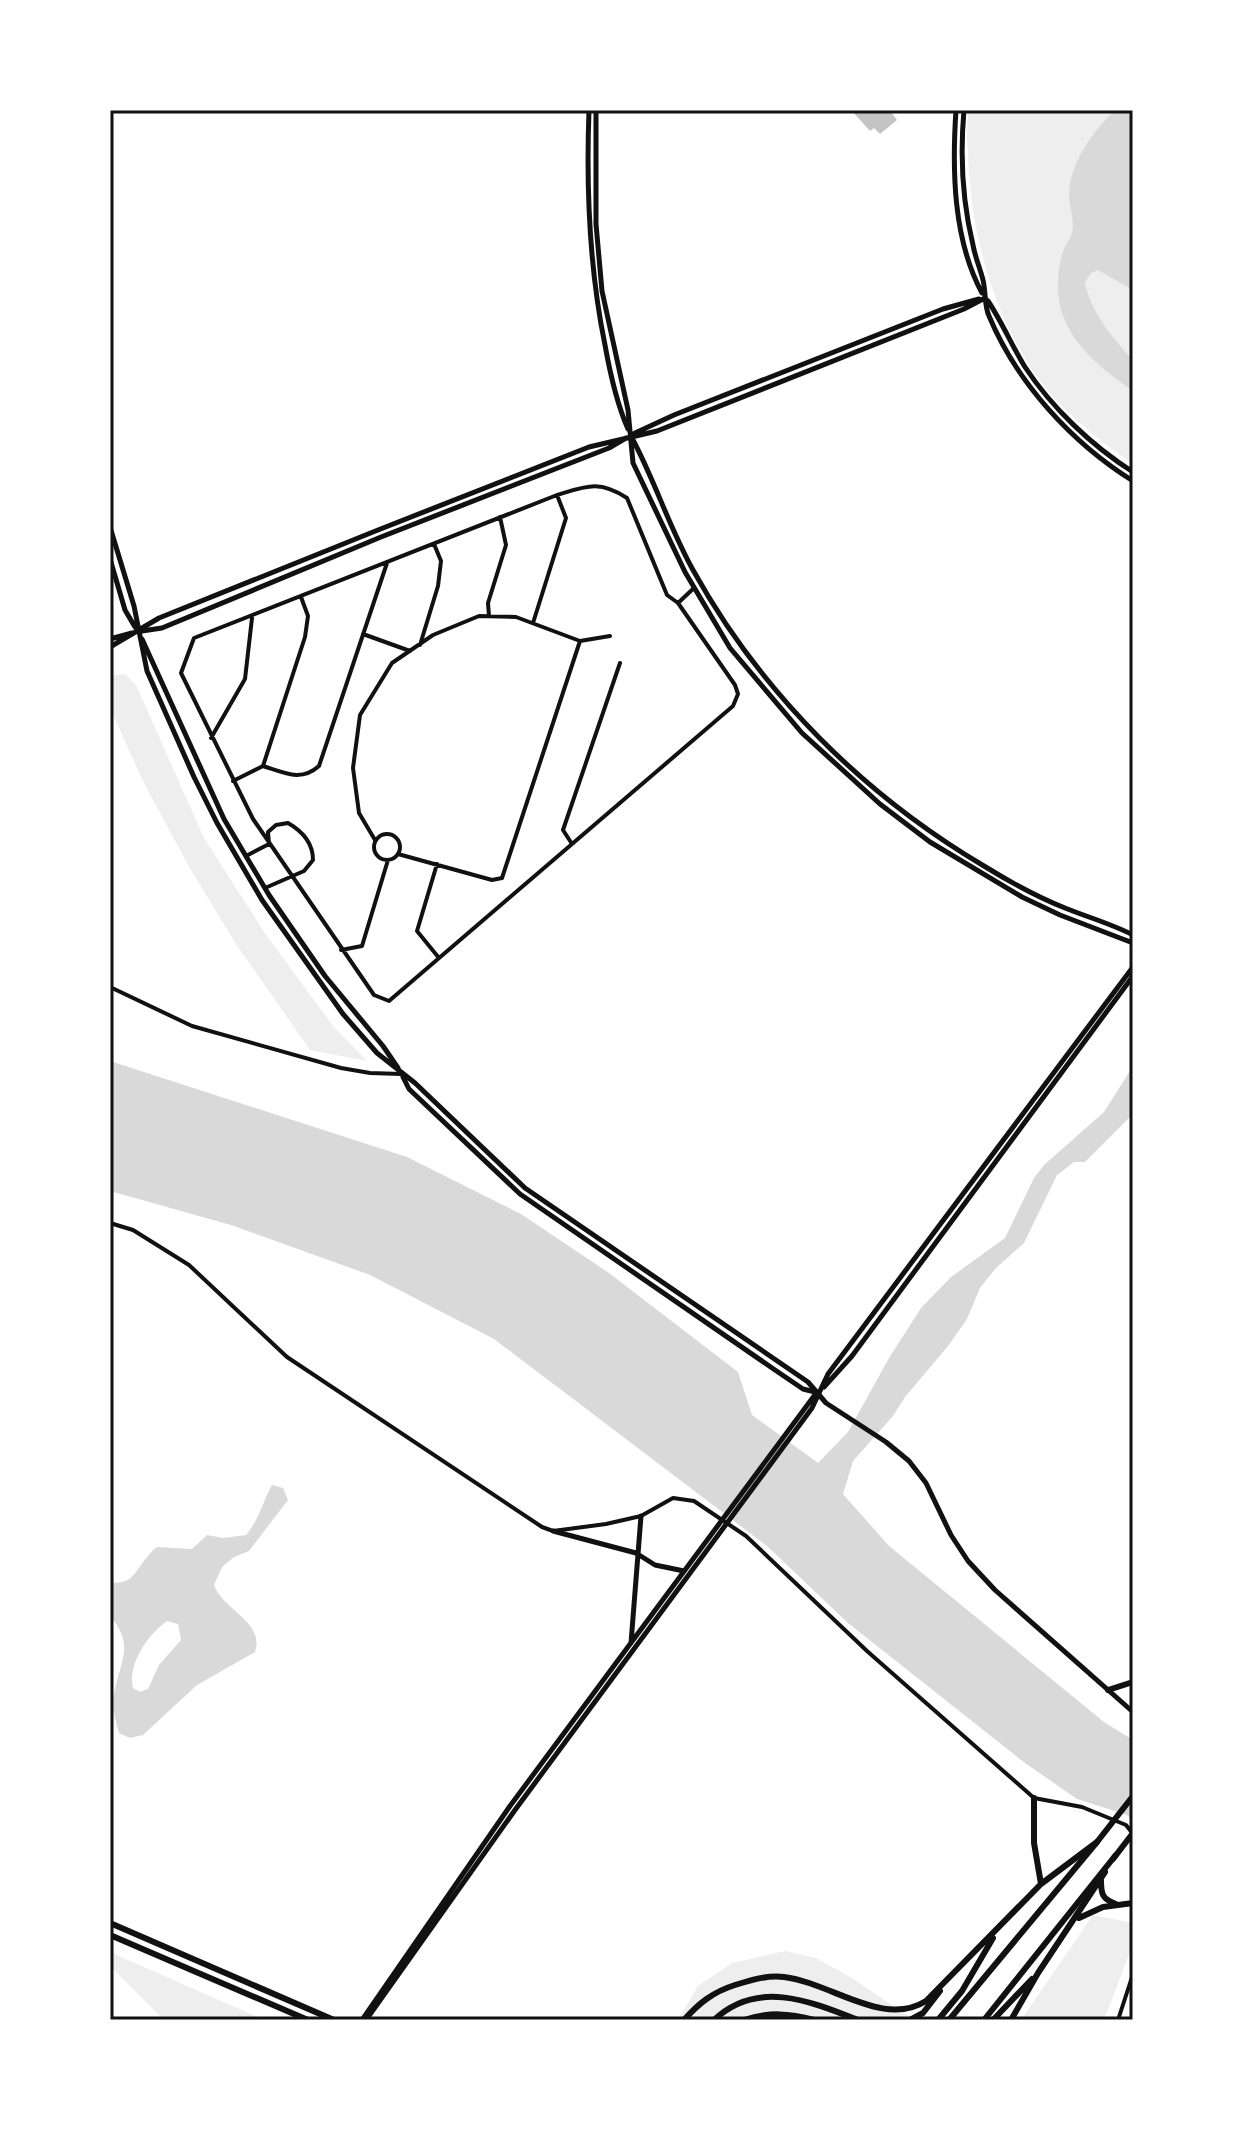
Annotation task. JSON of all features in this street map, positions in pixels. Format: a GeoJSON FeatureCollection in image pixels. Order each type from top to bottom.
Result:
{"type":"FeatureCollection","features":[{"type":"Feature","properties":{"kind":"main road"},"geometry":{"type":"LineString","coordinates":[[589,110],[588,225],[594,292],[612,382],[621,413],[670,525],[737,643],[807,727],[934,836],[1025,890],[1133,935]]}},
{"type":"Feature","properties":{"kind":"main road"},"geometry":{"type":"LineString","coordinates":[[596,110],[596,224],[602,291],[628,410],[633,463],[694,588],[730,648],[802,733],[880,804],[930,842],[1022,897],[1133,943]]}},
{"type":"Feature","properties":{"kind":"main road"},"geometry":{"type":"LineString","coordinates":[[956,110],[954,166],[959,216],[968,257],[985,298],[1027,370],[1047,395],[1097,447],[1133,472]]}},
{"type":"Feature","properties":{"kind":"main road"},"geometry":{"type":"LineString","coordinates":[[964,110],[963,184],[966,215],[983,280],[987,314],[1021,374],[1041,399],[1092,452],[1133,481]]}},
{"type":"Feature","properties":{"kind":"main road"},"geometry":{"type":"LineString","coordinates":[[110,639],[162,628],[381,537],[609,448],[674,415],[914,320],[985,298]]}},
{"type":"Feature","properties":{"kind":"main road"},"geometry":{"type":"LineString","coordinates":[[110,647],[159,618],[589,447],[631,436]]}},
{"type":"Feature","properties":{"kind":"main road"},"geometry":{"type":"LineString","coordinates":[[110,527],[134,606],[147,671],[194,777],[255,889],[290,943],[343,1014],[377,1053],[401,1074]]}},
{"type":"Feature","properties":{"kind":"main road"},"geometry":{"type":"LineString","coordinates":[[110,559],[125,610],[138,631],[202,773],[246,857],[316,963],[349,1008],[383,1046],[409,1089],[520,1194],[803,1389],[829,1399],[909,1461],[926,1483],[951,1535],[968,1561],[995,1590],[1133,1712]]}},
{"type":"Feature","properties":{"kind":"main road"},"geometry":{"type":"LineString","coordinates":[[364,2020],[694,1563],[793,1428],[812,1408],[828,1374],[1133,967]]}},
{"type":"Feature","properties":{"kind":"main road"},"geometry":{"type":"LineString","coordinates":[[818,1393],[852,1356],[1133,976]]}},
{"type":"Feature","properties":{"kind":"main road"},"geometry":{"type":"LineString","coordinates":[[631,1643],[641,1516]]}},
{"type":"Feature","properties":{"kind":"main road"},"geometry":{"type":"LineString","coordinates":[[553,1531],[636,1553],[655,1565],[684,1571]]}},
{"type":"Feature","properties":{"kind":"main road"},"geometry":{"type":"LineString","coordinates":[[364,2020],[510,1806],[684,1571],[694,1563]]}},
{"type":"Feature","properties":{"kind":"main road"},"geometry":{"type":"LineString","coordinates":[[1108,1690],[1133,1682]]}},
{"type":"Feature","properties":{"kind":"main road"},"geometry":{"type":"LineString","coordinates":[[949,2020],[1133,1796]]}},
{"type":"Feature","properties":{"kind":"main road"},"geometry":{"type":"LineString","coordinates":[[1034,1798],[1033,1823],[1041,1884]]}},
{"type":"Feature","properties":{"kind":"main road"},"geometry":{"type":"LineString","coordinates":[[984,2020],[1133,1834]]}},
{"type":"Feature","properties":{"kind":"main road"},"geometry":{"type":"LineString","coordinates":[[684,2020],[715,1992],[755,1979],[782,1977],[813,1983],[877,2009],[913,2009],[926,2001],[1041,1884],[1097,1842]]}},
{"type":"Feature","properties":{"kind":"main road"},"geometry":{"type":"LineString","coordinates":[[1011,2020],[1115,1856]]}},
{"type":"Feature","properties":{"kind":"main road"},"geometry":{"type":"LineString","coordinates":[[1038,1864],[1050,1872],[1062,1867]]}},
{"type":"Feature","properties":{"kind":"main road"},"geometry":{"type":"LineString","coordinates":[[1101,1879],[1101,1894],[1106,1901],[1119,1905]]}},
{"type":"Feature","properties":{"kind":"main road"},"geometry":{"type":"LineString","coordinates":[[1076,1920],[1090,1911],[1133,1903]]}},
{"type":"Feature","properties":{"kind":"main road"},"geometry":{"type":"LineString","coordinates":[[110,1923],[334,2020]]}},
{"type":"Feature","properties":{"kind":"main road"},"geometry":{"type":"LineString","coordinates":[[938,2020],[962,1991],[999,1928]]}},
{"type":"Feature","properties":{"kind":"main road"},"geometry":{"type":"LineString","coordinates":[[110,1935],[308,2020]]}},
{"type":"Feature","properties":{"kind":"main road"},"geometry":{"type":"LineString","coordinates":[[910,2020],[923,2013],[963,1964]]}},
{"type":"Feature","properties":{"kind":"main road"},"geometry":{"type":"LineString","coordinates":[[993,2020],[1038,1973]]}},
{"type":"Feature","properties":{"kind":"main road"},"geometry":{"type":"LineString","coordinates":[[714,2020],[725,2010],[752,1999],[776,1995],[801,1998],[858,2020]]}},
{"type":"Feature","properties":{"kind":"main road"},"geometry":{"type":"LineString","coordinates":[[744,2020],[772,2013],[793,2014],[814,2020]]}},
{"type":"Feature","properties":{"kind":"street"},"geometry":{"type":"LineString","coordinates":[[592,484],[627,498],[667,595],[678,603],[735,685],[738,694],[733,706],[389,1001],[374,995],[253,819],[181,673],[194,638],[500,517],[592,484]]}},
{"type":"Feature","properties":{"kind":"street"},"geometry":{"type":"LineString","coordinates":[[533,623],[566,518],[557,495]]}},
{"type":"Feature","properties":{"kind":"street"},"geometry":{"type":"LineString","coordinates":[[489,617],[488,603],[506,545],[500,517]]}},
{"type":"Feature","properties":{"kind":"street"},"geometry":{"type":"LineString","coordinates":[[420,645],[441,561],[434,544]]}},
{"type":"Feature","properties":{"kind":"street"},"geometry":{"type":"LineString","coordinates":[[263,766],[295,777],[310,774],[319,766],[387,563]]}},
{"type":"Feature","properties":{"kind":"street"},"geometry":{"type":"LineString","coordinates":[[678,603],[694,588]]}},
{"type":"Feature","properties":{"kind":"street"},"geometry":{"type":"LineString","coordinates":[[233,781],[263,766],[305,637],[308,616],[301,597]]}},
{"type":"Feature","properties":{"kind":"street"},"geometry":{"type":"LineString","coordinates":[[388,860],[375,854],[375,840],[359,813],[353,768],[360,715],[392,663],[433,635],[479,616],[516,617],[580,641],[610,636]]}},
{"type":"Feature","properties":{"kind":"street"},"geometry":{"type":"LineString","coordinates":[[211,738],[245,679],[252,617]]}},
{"type":"Feature","properties":{"kind":"street"},"geometry":{"type":"LineString","coordinates":[[363,634],[410,651]]}},
{"type":"Feature","properties":{"kind":"street"},"geometry":{"type":"LineString","coordinates":[[341,950],[362,946],[388,860],[398,854],[492,880],[502,878],[580,641]]}},
{"type":"Feature","properties":{"kind":"street"},"geometry":{"type":"LineString","coordinates":[[572,844],[563,830],[620,663]]}},
{"type":"Feature","properties":{"kind":"street"},"geometry":{"type":"LineString","coordinates":[[265,888],[304,871],[313,860],[313,849],[300,830],[288,823],[276,825],[268,832],[269,844]]}},
{"type":"Feature","properties":{"kind":"street"},"geometry":{"type":"LineString","coordinates":[[375,840],[385,834],[395,837],[399,845],[398,854]]}},
{"type":"Feature","properties":{"kind":"street"},"geometry":{"type":"LineString","coordinates":[[246,857],[269,844]]}},
{"type":"Feature","properties":{"kind":"street"},"geometry":{"type":"LineString","coordinates":[[437,864],[417,931],[439,958]]}},
{"type":"Feature","properties":{"kind":"street"},"geometry":{"type":"LineString","coordinates":[[110,987],[206,1030],[341,1068],[401,1074]]}},
{"type":"Feature","properties":{"kind":"street"},"geometry":{"type":"LineString","coordinates":[[110,1223],[133,1230],[189,1265],[287,1357],[517,1512],[553,1531],[641,1516],[673,1498],[694,1501],[746,1536],[867,1651],[1034,1798],[1082,1807],[1126,1825],[1133,1834]]}},
{"type":"Feature","properties":{"kind":"street"},"geometry":{"type":"LineString","coordinates":[[1118,2020],[1133,1974]]}},
{"type":"Feature","properties":{"kind":"shaded area"},"geometry":{"type":"Polygon","coordinates":[[[969,110],[1133,110],[1133,464],[1091,432],[1052,396],[1031,368],[1004,318],[985,265],[973,209],[967,136],[969,110]]]}},
{"type":"Feature","properties":{"kind":"shaded area"},"geometry":{"type":"Polygon","coordinates":[[[1116,110],[1133,110],[1133,290],[1098,270],[1091,273],[1085,282],[1097,314],[1133,360],[1133,391],[1084,350],[1072,335],[1059,299],[1058,278],[1062,255],[1073,228],[1069,195],[1073,172],[1091,137],[1116,110]]]}},
{"type":"Feature","properties":{"kind":"shaded area"},"geometry":{"type":"Polygon","coordinates":[[[125,674],[136,685],[204,838],[266,935],[333,1026],[367,1061],[310,1050],[236,944],[188,865],[144,783],[110,708],[110,676],[125,674]]]}},
{"type":"Feature","properties":{"kind":"shaded area"},"geometry":{"type":"Polygon","coordinates":[[[110,1061],[407,1157],[521,1214],[609,1273],[738,1372],[752,1415],[818,1463],[848,1432],[921,1308],[951,1277],[1005,1238],[1034,1178],[1044,1165],[1104,1112],[1133,1066],[1133,1114],[1085,1162],[1074,1162],[1057,1175],[1024,1243],[996,1268],[980,1288],[967,1319],[948,1346],[853,1461],[843,1494],[889,1546],[1104,1722],[1133,1740],[1133,1821],[1127,1815],[1077,1799],[1025,1763],[848,1623],[767,1546],[494,1339],[370,1275],[231,1225],[110,1191],[110,1061]]]}},
{"type":"Feature","properties":{"kind":"shaded area"},"geometry":{"type":"Polygon","coordinates":[[[272,1485],[283,1488],[288,1500],[249,1551],[234,1557],[222,1567],[214,1585],[254,1632],[255,1652],[197,1685],[143,1735],[130,1738],[119,1733],[113,1700],[124,1645],[118,1627],[110,1616],[110,1582],[126,1581],[157,1547],[192,1549],[207,1535],[223,1538],[246,1535],[272,1485]],[[167,1621],[146,1642],[133,1670],[133,1688],[140,1692],[148,1689],[159,1665],[181,1640],[178,1624],[167,1621]]]}},
{"type":"Feature","properties":{"kind":"shaded area"},"geometry":{"type":"Polygon","coordinates":[[[1093,1915],[1133,1923],[1133,1944],[1104,2020],[1021,2020],[1093,1915]]]}},
{"type":"Feature","properties":{"kind":"shaded area"},"geometry":{"type":"Polygon","coordinates":[[[785,1951],[816,1958],[914,2020],[678,2020],[698,1986],[732,1963],[785,1951]]]}},
{"type":"Feature","properties":{"kind":"shaded area"},"geometry":{"type":"Polygon","coordinates":[[[110,1952],[264,2020],[164,2020],[110,1966],[110,1952]]]}},
{"type":"Feature","properties":{"kind":"building"},"geometry":{"type":"Polygon","coordinates":[[[851,110],[893,110],[891,112],[897,120],[880,134],[874,128],[870,131],[851,110]]]}}]}
